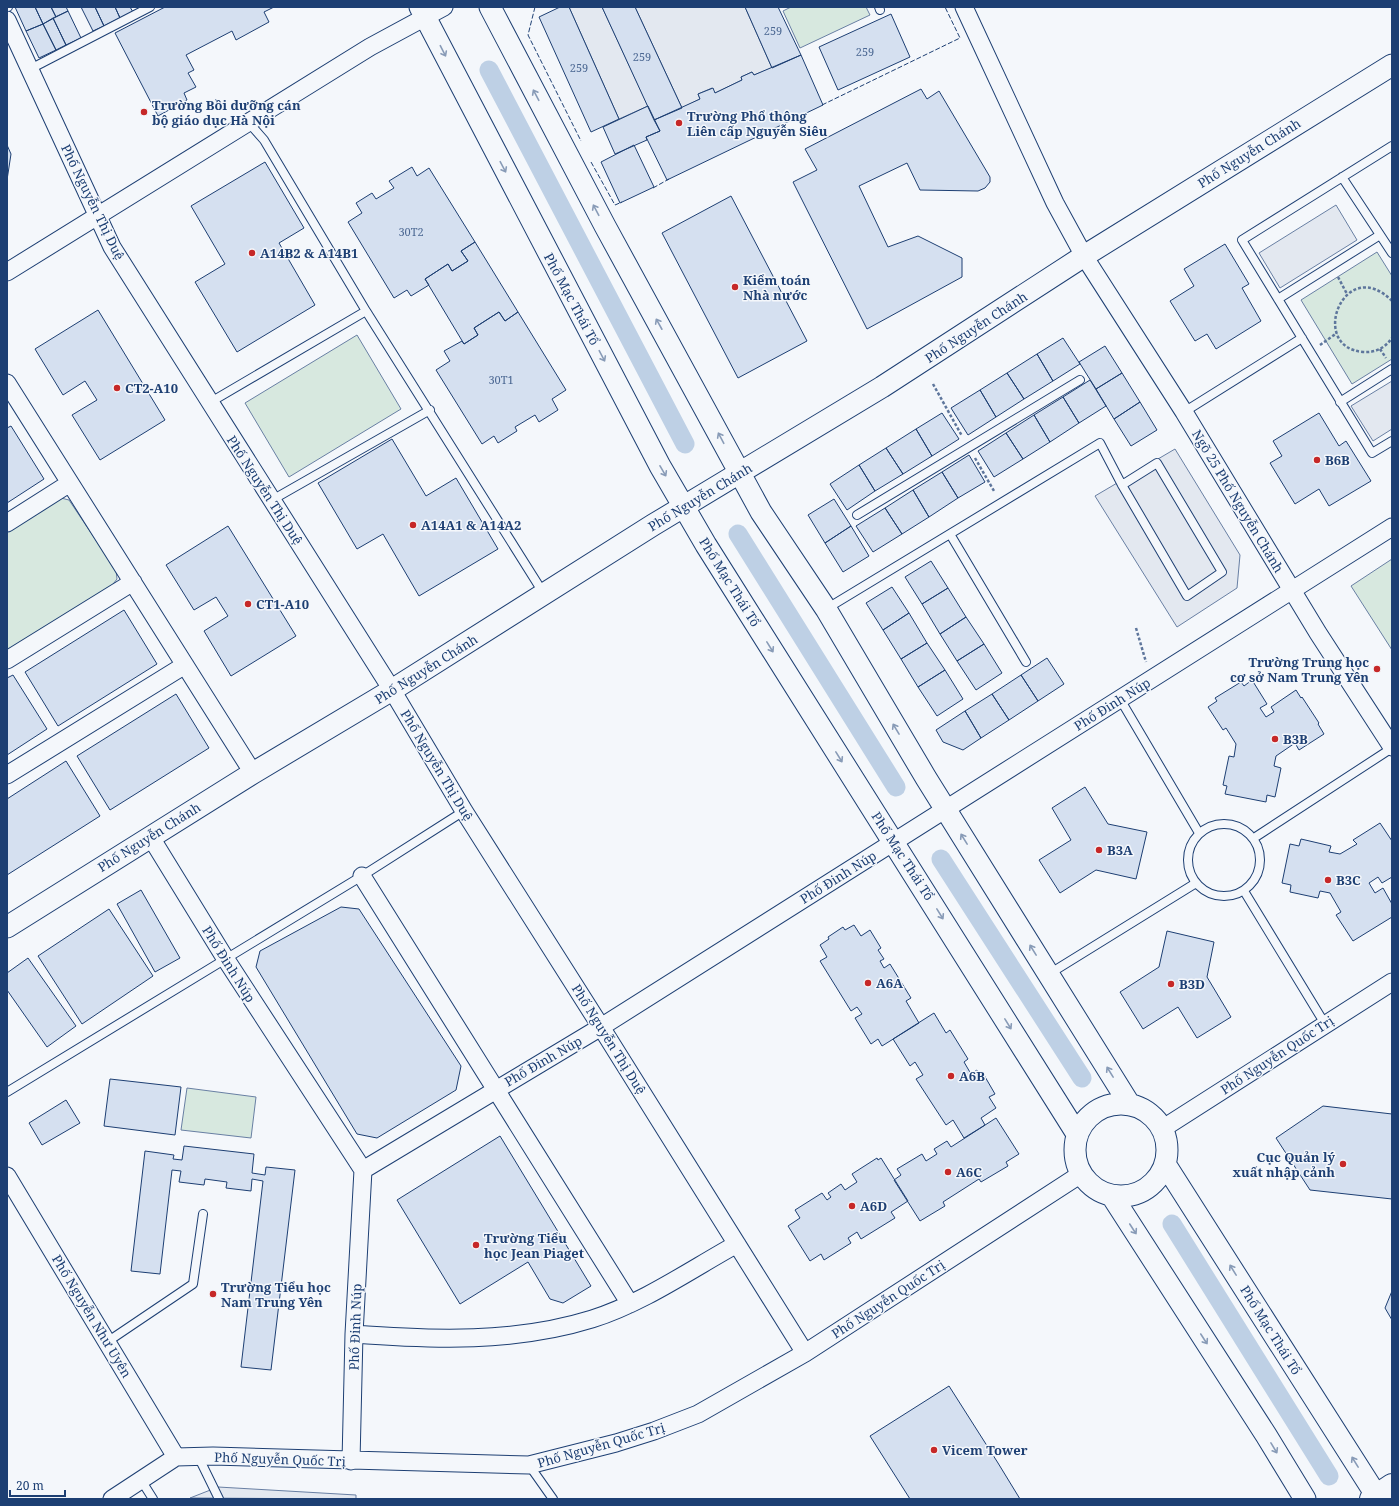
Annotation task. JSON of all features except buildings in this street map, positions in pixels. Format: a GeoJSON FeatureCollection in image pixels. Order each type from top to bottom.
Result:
{"type":"FeatureCollection","features":[{"type":"Feature","properties":{"kind":"street"},"geometry":{"type":"LineString","coordinates":[[490,7],[605,226],[761,512],[826,609],[945,809],[1130,1105]]}},
{"type":"Feature","properties":{"kind":"street","name":"Ngõ 25 Phố Nguyễn Chánh"},"geometry":{"type":"LineString","coordinates":[[964,7],[1055,203],[1084,256],[1184,412],[1292,590],[1392,748]]}},
{"type":"Feature","properties":{"kind":"street"},"geometry":{"type":"LineString","coordinates":[[7,272],[430,10]]}},
{"type":"Feature","properties":{"kind":"street","name":"Phố Mạc Thái Tổ"},"geometry":{"type":"LineString","coordinates":[[430,10],[656,459],[710,551],[894,841],[1077,1134]]}},
{"type":"Feature","properties":{"kind":"street","name":"Phố Nguyễn Thị Duệ"},"geometry":{"type":"LineString","coordinates":[[7,20],[112,247],[209,403],[392,690],[464,811],[805,1353]]}},
{"type":"Feature","properties":{"kind":"street","name":"Phố Nguyễn Chánh"},"geometry":{"type":"LineString","coordinates":[[7,927],[252,772],[392,690],[684,506],[882,388],[1084,256],[1392,65]]}},
{"type":"Feature","properties":{"kind":"street"},"geometry":{"type":"LineString","coordinates":[[7,383],[13,407],[70,483],[252,772]]}},
{"type":"Feature","properties":{"kind":"street"},"geometry":{"type":"LineString","coordinates":[[7,522],[70,483]]}},
{"type":"Feature","properties":{"kind":"street","name":"Phố Đinh Núp"},"geometry":{"type":"LineString","coordinates":[[362,1170],[601,1027],[1392,527]]}},
{"type":"Feature","properties":{"kind":"street"},"geometry":{"type":"LineString","coordinates":[[7,660],[133,582]]}},
{"type":"Feature","properties":{"kind":"street"},"geometry":{"type":"LineString","coordinates":[[7,775],[185,665]]}},
{"type":"Feature","properties":{"kind":"street","name":"Phố Đinh Núp"},"geometry":{"type":"LineString","coordinates":[[150,836],[225,958],[362,1170],[354,1334],[351,1461]]}},
{"type":"Feature","properties":{"kind":"street"},"geometry":{"type":"LineString","coordinates":[[362,876],[630,1304]]}},
{"type":"Feature","properties":{"kind":"street","name":"Phố Nguyễn Quốc Trị"},"geometry":{"type":"LineString","coordinates":[[1162,1129],[1392,982]]}},
{"type":"Feature","properties":{"kind":"street"},"geometry":{"type":"LineString","coordinates":[[1110,1105],[1130,1105],[1149,1113],[1162,1129],[1167,1143],[1165,1164],[1158,1179],[1145,1190],[1129,1196],[1112,1196],[1100,1192],[1089,1185],[1080,1174],[1075,1160],[1074,1144],[1077,1134],[1087,1118],[1098,1110],[1110,1105]]}},
{"type":"Feature","properties":{"kind":"street","name":"Phố Mạc Thái Tổ"},"geometry":{"type":"LineString","coordinates":[[1165,1164],[1380,1493]]}},
{"type":"Feature","properties":{"kind":"street","name":"Phố Nguyễn Quốc Trị"},"geometry":{"type":"LineString","coordinates":[[176,1457],[198,1456],[529,1465],[616,1443],[654,1431],[698,1414],[805,1353],[1080,1174]]}},
{"type":"Feature","properties":{"kind":"street","name":"Phố Nguyễn Như Uyên"},"geometry":{"type":"LineString","coordinates":[[7,1176],[176,1457]]}},
{"type":"Feature","properties":{"kind":"street"},"geometry":{"type":"LineString","coordinates":[[1112,1196],[1266,1435],[1305,1499]]}},
{"type":"Feature","properties":{"kind":"street"},"geometry":{"type":"LineString","coordinates":[[354,1334],[427,1339],[511,1335],[570,1325],[593,1319],[630,1304],[737,1244]]}},
{"type":"Feature","properties":{"kind":"street"},"geometry":{"type":"LineString","coordinates":[[112,1499],[176,1457]]}},
{"type":"Feature","properties":{"kind":"lane"},"geometry":{"type":"LineString","coordinates":[[30,67],[36,66],[150,7]]}},
{"type":"Feature","properties":{"kind":"lane"},"geometry":{"type":"LineString","coordinates":[[249,123],[264,140],[366,311],[430,410],[544,594]]}},
{"type":"Feature","properties":{"kind":"lane"},"geometry":{"type":"LineString","coordinates":[[1392,146],[1242,240],[1372,453],[1392,441]]}},
{"type":"Feature","properties":{"kind":"lane"},"geometry":{"type":"LineString","coordinates":[[1342,177],[1392,253]]}},
{"type":"Feature","properties":{"kind":"lane"},"geometry":{"type":"LineString","coordinates":[[1278,299],[1380,235]]}},
{"type":"Feature","properties":{"kind":"lane"},"geometry":{"type":"LineString","coordinates":[[209,403],[366,311]]}},
{"type":"Feature","properties":{"kind":"lane"},"geometry":{"type":"LineString","coordinates":[[1184,412],[1302,338]]}},
{"type":"Feature","properties":{"kind":"lane"},"geometry":{"type":"LineString","coordinates":[[1340,402],[1392,369]]}},
{"type":"Feature","properties":{"kind":"lane"},"geometry":{"type":"LineString","coordinates":[[857,515],[1080,380]]}},
{"type":"Feature","properties":{"kind":"lane"},"geometry":{"type":"LineString","coordinates":[[272,500],[430,410]]}},
{"type":"Feature","properties":{"kind":"lane"},"geometry":{"type":"LineString","coordinates":[[826,609],[1100,443],[1122,485],[1187,596],[1222,572],[1157,463],[1122,485]]}},
{"type":"Feature","properties":{"kind":"lane"},"geometry":{"type":"LineString","coordinates":[[950,534],[1026,662]]}},
{"type":"Feature","properties":{"kind":"lane"},"geometry":{"type":"LineString","coordinates":[[1120,700],[1199,833]]}},
{"type":"Feature","properties":{"kind":"lane"},"geometry":{"type":"LineString","coordinates":[[1254,838],[1392,748]]}},
{"type":"Feature","properties":{"kind":"lane"},"geometry":{"type":"LineString","coordinates":[[7,1092],[362,876],[464,811]]}},
{"type":"Feature","properties":{"kind":"lane"},"geometry":{"type":"LineString","coordinates":[[1227,823],[1242,828],[1254,838],[1258,845],[1261,862],[1256,878],[1244,891],[1225,896],[1214,895],[1204,890],[1196,883],[1190,871],[1188,857],[1191,844],[1199,833],[1212,825],[1227,823]]}},
{"type":"Feature","properties":{"kind":"lane"},"geometry":{"type":"LineString","coordinates":[[1048,974],[1196,883]]}},
{"type":"Feature","properties":{"kind":"lane"},"geometry":{"type":"LineString","coordinates":[[1244,891],[1325,1024]]}},
{"type":"Feature","properties":{"kind":"lane"},"geometry":{"type":"LineString","coordinates":[[107,1342],[193,1284],[204,1214]]}},
{"type":"Feature","properties":{"kind":"lane"},"geometry":{"type":"LineString","coordinates":[[198,1456],[219,1499]]}},
{"type":"Feature","properties":{"kind":"lane"},"geometry":{"type":"LineString","coordinates":[[529,1465],[552,1499]]}},
{"type":"Feature","properties":{"kind":"lane"},"geometry":{"type":"LineString","coordinates":[[141,1480],[153,1499]]}},
{"type":"Feature","properties":{"kind":"path"},"geometry":{"type":"LineString","coordinates":[[1332,266],[1347,294]]}},
{"type":"Feature","properties":{"kind":"path"},"geometry":{"type":"LineString","coordinates":[[1392,301],[1385,294],[1375,289],[1365,288],[1356,290],[1347,294],[1340,302],[1336,310],[1334,320],[1337,333],[1348,347],[1358,351],[1369,352],[1380,349],[1392,338]]}},
{"type":"Feature","properties":{"kind":"path"},"geometry":{"type":"LineString","coordinates":[[1310,352],[1337,333]]}},
{"type":"Feature","properties":{"kind":"path"},"geometry":{"type":"LineString","coordinates":[[1136,628],[1146,662]]}},
{"type":"Feature","properties":{"kind":"shaded area"},"geometry":{"type":"Polygon","coordinates":[[[569,7],[602,7],[648,106],[619,119],[569,7]]]}},
{"type":"Feature","properties":{"kind":"shaded area"},"geometry":{"type":"Polygon","coordinates":[[[635,7],[745,7],[772,68],[754,75],[752,72],[741,77],[742,80],[715,93],[712,88],[698,94],[700,99],[682,108],[635,7]]]}},
{"type":"Feature","properties":{"kind":"shaded area"},"geometry":{"type":"Polygon","coordinates":[[[791,7],[866,7],[870,15],[800,48],[783,11],[791,7]]]}},
{"type":"Feature","properties":{"kind":"shaded area"},"geometry":{"type":"Polygon","coordinates":[[[1336,205],[1357,240],[1280,288],[1259,253],[1336,205]]]}},
{"type":"Feature","properties":{"kind":"shaded area"},"geometry":{"type":"Polygon","coordinates":[[[1377,252],[1392,276],[1392,359],[1352,384],[1301,300],[1377,252]]]}},
{"type":"Feature","properties":{"kind":"shaded area"},"geometry":{"type":"Polygon","coordinates":[[[357,335],[401,409],[289,477],[245,403],[357,335]]]}},
{"type":"Feature","properties":{"kind":"shaded area"},"geometry":{"type":"Polygon","coordinates":[[[1392,381],[1392,429],[1373,441],[1351,406],[1392,381]]]}},
{"type":"Feature","properties":{"kind":"shaded area"},"geometry":{"type":"Polygon","coordinates":[[[1175,449],[1240,555],[1237,588],[1177,627],[1095,496],[1175,449]]]}},
{"type":"Feature","properties":{"kind":"shaded area"},"geometry":{"type":"Polygon","coordinates":[[[61,498],[69,500],[116,570],[117,579],[110,588],[7,652],[7,530],[61,498]]]}},
{"type":"Feature","properties":{"kind":"shaded area"},"geometry":{"type":"Polygon","coordinates":[[[1392,559],[1392,650],[1351,586],[1392,559]]]}},
{"type":"Feature","properties":{"kind":"shaded area"},"geometry":{"type":"Polygon","coordinates":[[[187,1088],[256,1097],[251,1138],[181,1130],[187,1088]]]}},
{"type":"Feature","properties":{"kind":"shaded area"},"geometry":{"type":"Polygon","coordinates":[[[218,1487],[356,1495],[356,1499],[190,1498],[218,1487]]]}},
{"type":"Feature","properties":{"kind":"waterway"},"geometry":{"type":"LineString","coordinates":[[489,70],[685,444]]}},
{"type":"Feature","properties":{"kind":"waterway"},"geometry":{"type":"LineString","coordinates":[[738,534],[896,787]]}},
{"type":"Feature","properties":{"kind":"waterway"},"geometry":{"type":"LineString","coordinates":[[941,859],[1082,1078]]}},
{"type":"Feature","properties":{"kind":"waterway"},"geometry":{"type":"LineString","coordinates":[[1172,1224],[1329,1476]]}},
{"type":"Feature","properties":{"kind":"fence"},"geometry":{"type":"LineString","coordinates":[[535,7],[528,35],[581,141]]}},
{"type":"Feature","properties":{"kind":"fence"},"geometry":{"type":"LineString","coordinates":[[822,105],[960,38],[945,7]]}},
{"type":"Feature","properties":{"kind":"fence"},"geometry":{"type":"LineString","coordinates":[[591,162],[615,205],[622,202]]}},
{"type":"Feature","properties":{"kind":"fence"},"geometry":{"type":"LineString","coordinates":[[653,188],[669,179]]}},
{"type":"Feature","properties":{"kind":"place","name":"Trường Bồi dưỡng cán bộ giáo dục Hà Nội"},"geometry":{"type":"Point","coordinates":[144,112]}},
{"type":"Feature","properties":{"kind":"place","name":"Trường Phổ thông Liên cấp Nguyễn Siêu"},"geometry":{"type":"Point","coordinates":[679,123]}},
{"type":"Feature","properties":{"kind":"place","name":"A14B2 & A14B1"},"geometry":{"type":"Point","coordinates":[252,253]}},
{"type":"Feature","properties":{"kind":"place","name":"Kiểm toán Nhà nước"},"geometry":{"type":"Point","coordinates":[735,287]}},
{"type":"Feature","properties":{"kind":"place","name":"CT2-A10"},"geometry":{"type":"Point","coordinates":[117,388]}},
{"type":"Feature","properties":{"kind":"place","name":"B6B"},"geometry":{"type":"Point","coordinates":[1317,460]}},
{"type":"Feature","properties":{"kind":"place","name":"A14A1 & A14A2"},"geometry":{"type":"Point","coordinates":[413,525]}},
{"type":"Feature","properties":{"kind":"place","name":"CT1-A10"},"geometry":{"type":"Point","coordinates":[248,604]}},
{"type":"Feature","properties":{"kind":"place","name":"Trường Trung học cơ sở Nam Trung Yên"},"geometry":{"type":"Point","coordinates":[1377,669]}},
{"type":"Feature","properties":{"kind":"place","name":"B3B"},"geometry":{"type":"Point","coordinates":[1275,739]}},
{"type":"Feature","properties":{"kind":"place","name":"B3A"},"geometry":{"type":"Point","coordinates":[1099,850]}},
{"type":"Feature","properties":{"kind":"place","name":"B3C"},"geometry":{"type":"Point","coordinates":[1328,880]}},
{"type":"Feature","properties":{"kind":"place","name":"A6A"},"geometry":{"type":"Point","coordinates":[868,983]}},
{"type":"Feature","properties":{"kind":"place","name":"B3D"},"geometry":{"type":"Point","coordinates":[1171,984]}},
{"type":"Feature","properties":{"kind":"place","name":"A6B"},"geometry":{"type":"Point","coordinates":[951,1076]}},
{"type":"Feature","properties":{"kind":"place","name":"Cục Quản lý xuất nhập cảnh"},"geometry":{"type":"Point","coordinates":[1343,1164]}},
{"type":"Feature","properties":{"kind":"place","name":"A6C"},"geometry":{"type":"Point","coordinates":[948,1172]}},
{"type":"Feature","properties":{"kind":"place","name":"A6D"},"geometry":{"type":"Point","coordinates":[852,1206]}},
{"type":"Feature","properties":{"kind":"place","name":"Trường Tiểu học Jean Piaget"},"geometry":{"type":"Point","coordinates":[476,1245]}},
{"type":"Feature","properties":{"kind":"place","name":"Trường Tiểu học Nam Trung Yên"},"geometry":{"type":"Point","coordinates":[213,1294]}},
{"type":"Feature","properties":{"kind":"place","name":"Vicem Tower"},"geometry":{"type":"Point","coordinates":[934,1450]}}]}
